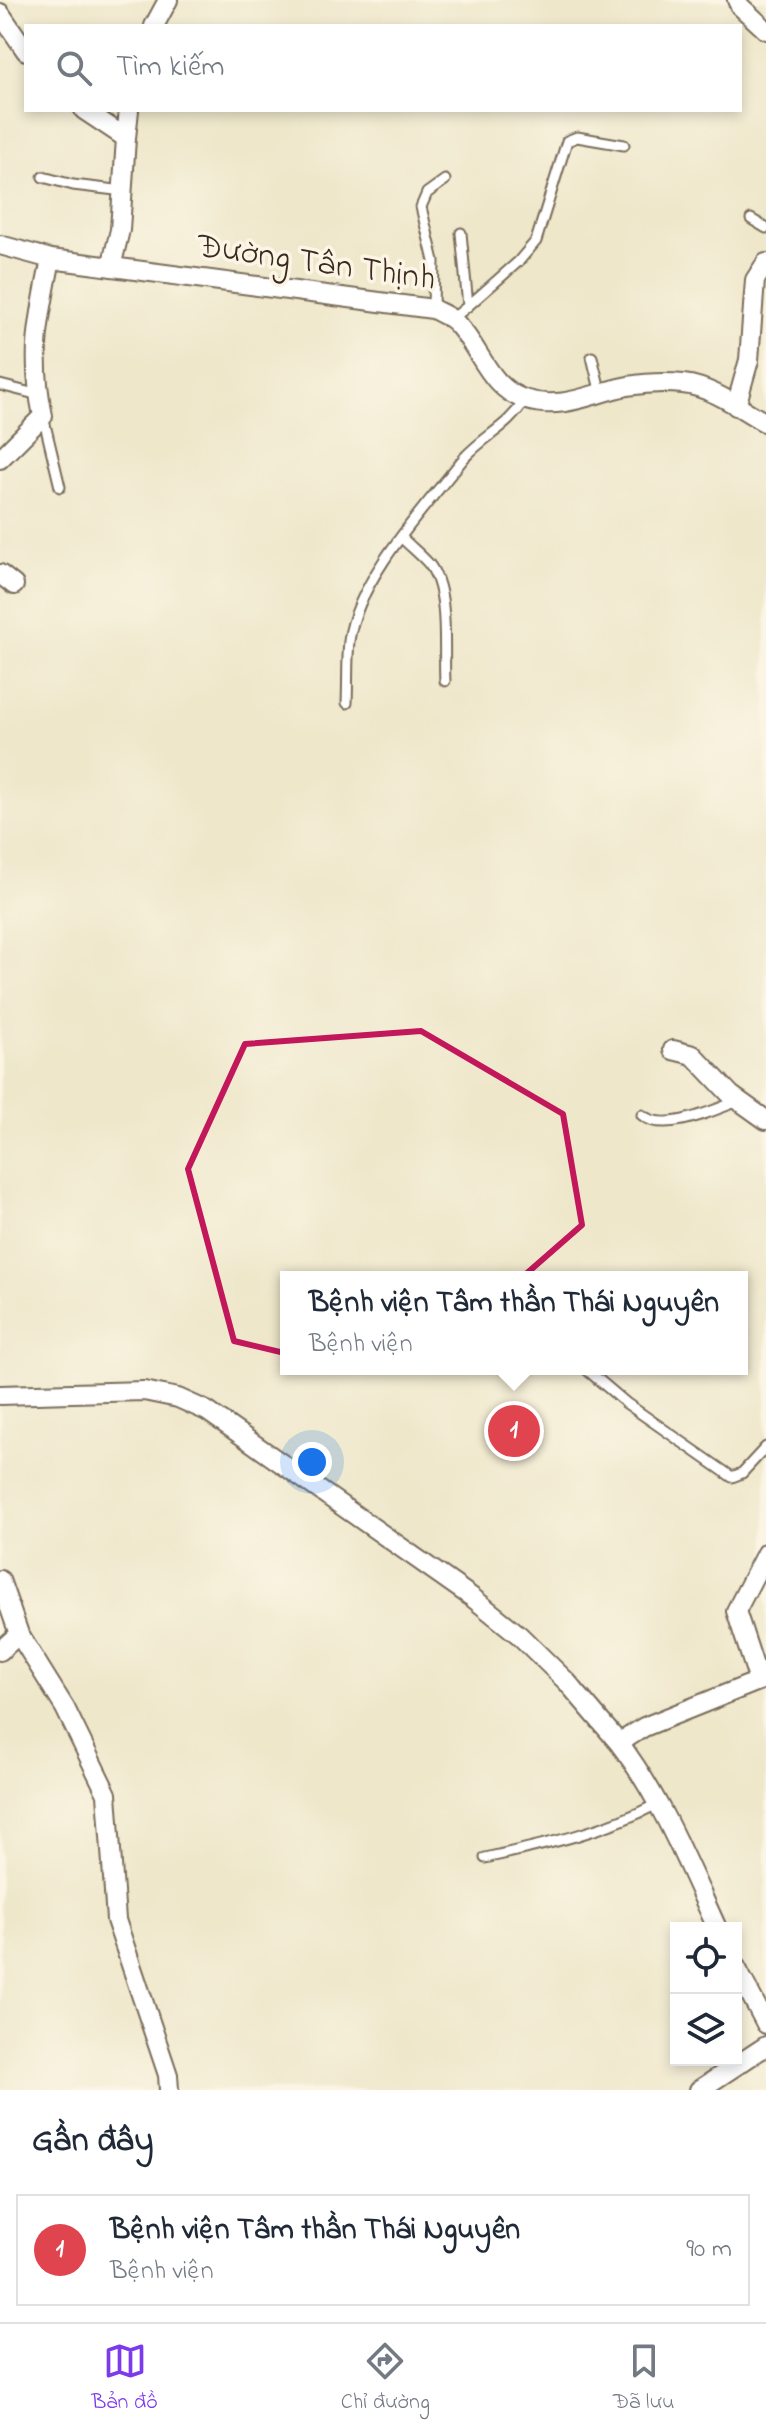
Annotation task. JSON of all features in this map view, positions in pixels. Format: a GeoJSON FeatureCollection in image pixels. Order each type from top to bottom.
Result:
{"type":"FeatureCollection","features":[{"type":"Feature","properties":{"kind":"street"},"geometry":{"type":"LineString","coordinates":[[155,24],[168,0]]}},
{"type":"Feature","properties":{"kind":"street"},"geometry":{"type":"LineString","coordinates":[[737,0],[766,30]]}},
{"type":"Feature","properties":{"kind":"street"},"geometry":{"type":"LineString","coordinates":[[0,13],[24,48]]}},
{"type":"Feature","properties":{"kind":"street"},"geometry":{"type":"LineString","coordinates":[[87,112],[126,138]]}},
{"type":"Feature","properties":{"kind":"street"},"geometry":{"type":"LineString","coordinates":[[111,267],[120,230],[129,112]]}},
{"type":"Feature","properties":{"kind":"street","name":"Đường Tân Thịnh"},"geometry":{"type":"LineString","coordinates":[[0,245],[51,259],[433,309],[452,319],[499,384],[525,400]]}},
{"type":"Feature","properties":{"kind":"street"},"geometry":{"type":"LineString","coordinates":[[0,459],[43,416],[36,344],[51,259]]}},
{"type":"Feature","properties":{"kind":"street"},"geometry":{"type":"LineString","coordinates":[[736,406],[749,360],[755,280],[766,263]]}},
{"type":"Feature","properties":{"kind":"street"},"geometry":{"type":"LineString","coordinates":[[525,400],[551,404],[572,402],[626,386],[658,382],[687,384],[766,423]]}},
{"type":"Feature","properties":{"kind":"street"},"geometry":{"type":"LineString","coordinates":[[673,1050],[693,1055],[738,1101],[766,1120]]}},
{"type":"Feature","properties":{"kind":"street"},"geometry":{"type":"LineString","coordinates":[[0,1395],[144,1391],[178,1398],[207,1411],[473,1598],[508,1626],[567,1682],[637,1766],[714,1922]]}},
{"type":"Feature","properties":{"kind":"street"},"geometry":{"type":"LineString","coordinates":[[619,1743],[644,1727],[762,1680],[736,1611],[766,1553]]}},
{"type":"Feature","properties":{"kind":"street"},"geometry":{"type":"LineString","coordinates":[[0,1580],[19,1634],[65,1708],[107,1794],[116,1920],[168,2075],[169,2090]]}},
{"type":"Feature","properties":{"kind":"street"},"geometry":{"type":"LineString","coordinates":[[0,1651],[19,1634]]}},
{"type":"Feature","properties":{"kind":"street"},"geometry":{"type":"LineString","coordinates":[[742,1978],[766,2024]]}},
{"type":"Feature","properties":{"kind":"street"},"geometry":{"type":"LineString","coordinates":[[699,2090],[766,2046]]}},
{"type":"Feature","properties":{"kind":"lane"},"geometry":{"type":"LineString","coordinates":[[452,319],[519,261],[536,241],[567,141],[577,137],[624,145]]}},
{"type":"Feature","properties":{"kind":"lane"},"geometry":{"type":"LineString","coordinates":[[43,177],[73,185],[124,191]]}},
{"type":"Feature","properties":{"kind":"lane"},"geometry":{"type":"LineString","coordinates":[[433,309],[434,261],[421,207],[427,193],[445,180]]}},
{"type":"Feature","properties":{"kind":"lane"},"geometry":{"type":"LineString","coordinates":[[751,219],[766,228]]}},
{"type":"Feature","properties":{"kind":"lane"},"geometry":{"type":"LineString","coordinates":[[461,233],[468,306]]}},
{"type":"Feature","properties":{"kind":"lane"},"geometry":{"type":"LineString","coordinates":[[592,357],[601,394]]}},
{"type":"Feature","properties":{"kind":"lane"},"geometry":{"type":"LineString","coordinates":[[0,385],[39,395]]}},
{"type":"Feature","properties":{"kind":"lane"},"geometry":{"type":"LineString","coordinates":[[347,703],[349,640],[358,607],[378,570],[464,458],[477,444],[504,427],[525,400]]}},
{"type":"Feature","properties":{"kind":"lane"},"geometry":{"type":"LineString","coordinates":[[43,416],[60,487]]}},
{"type":"Feature","properties":{"kind":"lane"},"geometry":{"type":"LineString","coordinates":[[402,538],[430,565],[439,583],[443,608],[445,681]]}},
{"type":"Feature","properties":{"kind":"lane"},"geometry":{"type":"LineString","coordinates":[[642,1115],[648,1121],[664,1123],[738,1101]]}},
{"type":"Feature","properties":{"kind":"lane"},"geometry":{"type":"LineString","coordinates":[[593,1375],[626,1403],[732,1477],[742,1473],[766,1447]]}},
{"type":"Feature","properties":{"kind":"lane"},"geometry":{"type":"LineString","coordinates":[[485,1858],[606,1826],[657,1804]]}},
{"type":"Feature","properties":{"kind":"highlighted area"},"geometry":{"type":"Polygon","coordinates":[[[421,1031],[563,1114],[582,1225],[471,1322],[339,1366],[234,1341],[188,1169],[245,1044],[421,1031]]]}},
{"type":"Feature","properties":{"kind":"place","name":"Bệnh viện Tâm thần Thái Nguyên"},"geometry":{"type":"Point","coordinates":[514,1431]}}]}
